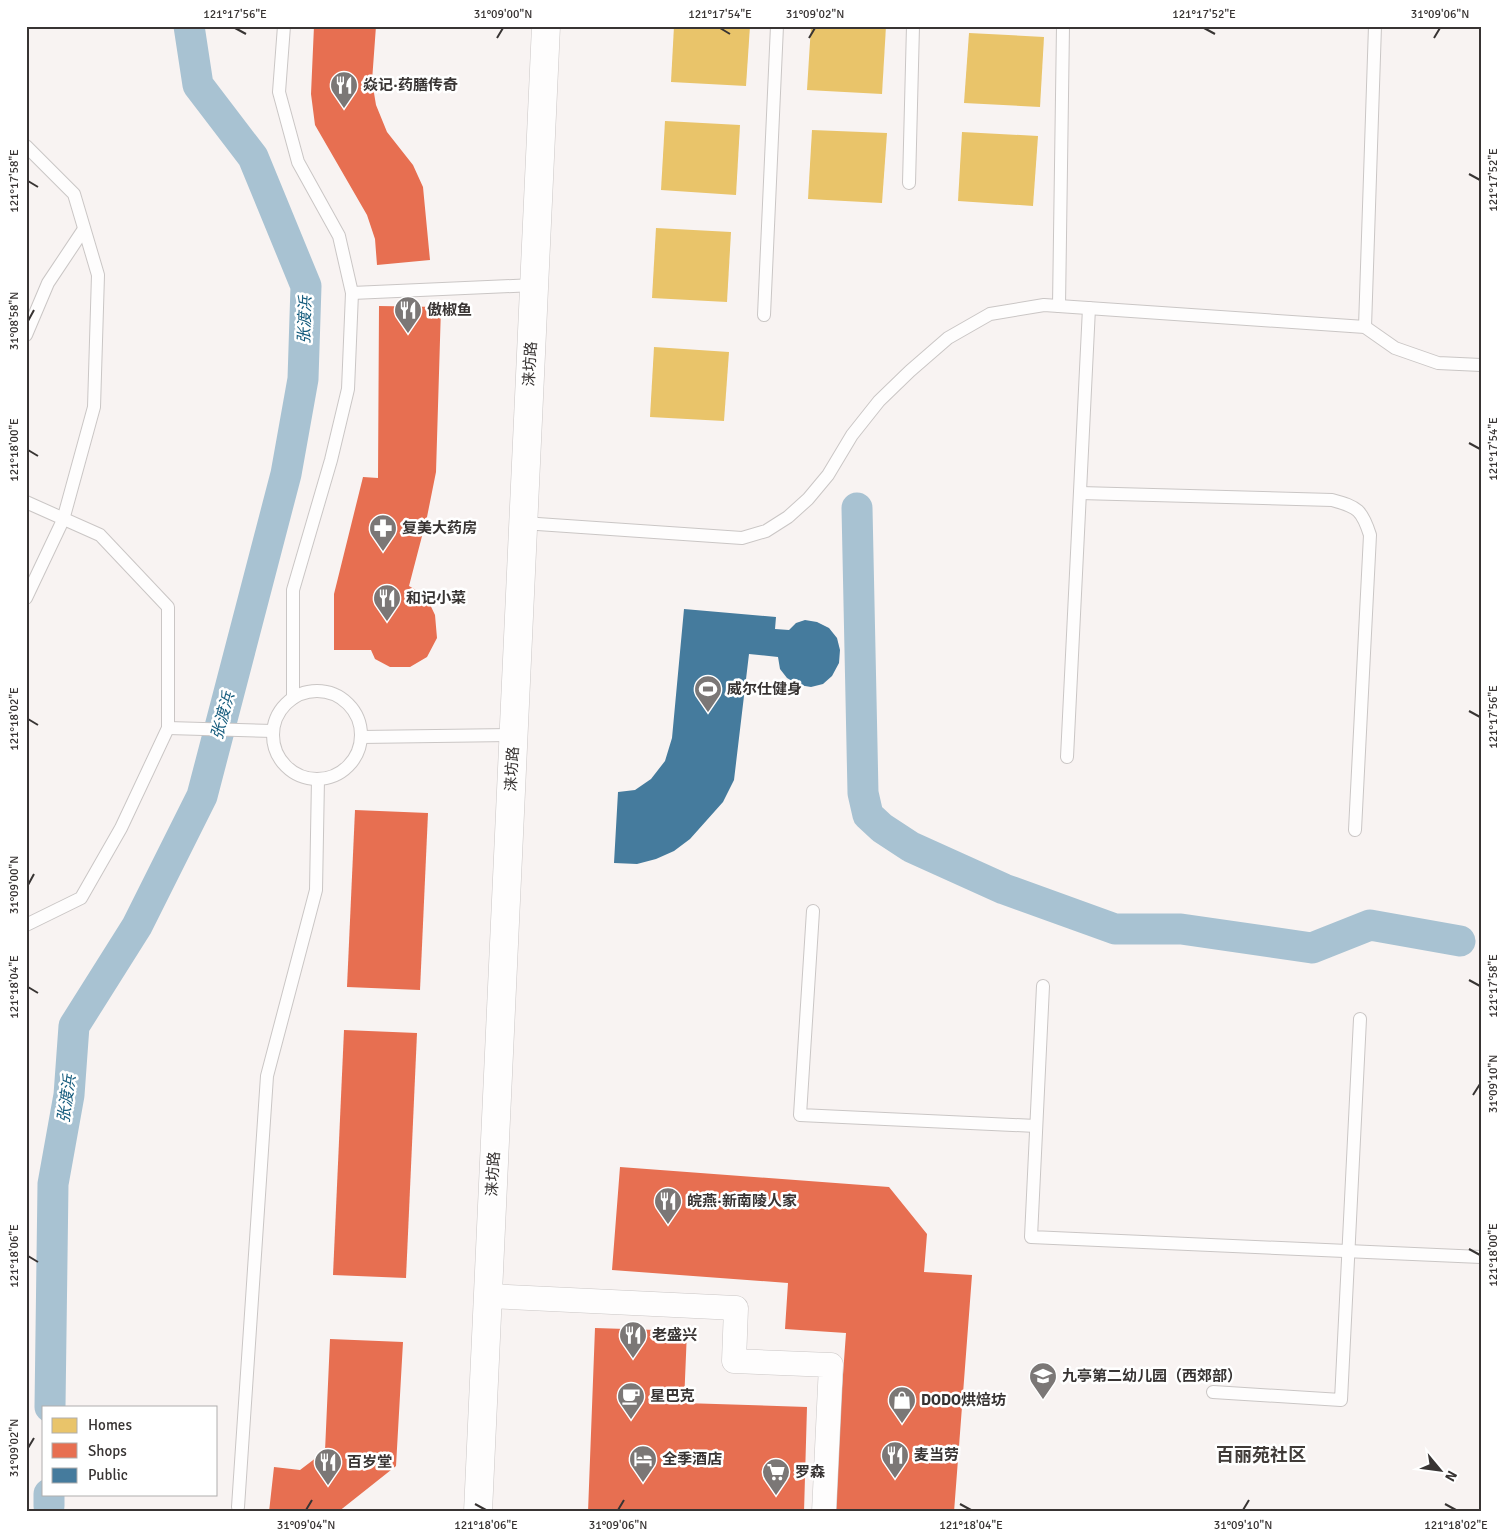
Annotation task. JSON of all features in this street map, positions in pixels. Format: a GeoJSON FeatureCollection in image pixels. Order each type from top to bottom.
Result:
{"type":"FeatureCollection","features":[{"type":"Feature","properties":{"kind":"street","name":"涞坊路"},"geometry":{"type":"LineString","coordinates":[[478,1512],[546,26]]}},
{"type":"Feature","properties":{"kind":"street"},"geometry":{"type":"LineString","coordinates":[[488,1296],[736,1308],[734,1361],[830,1365],[824,1512]]}},
{"type":"Feature","properties":{"kind":"lane"},"geometry":{"type":"LineString","coordinates":[[284,26],[279,92],[298,162],[339,236],[352,293],[348,388],[331,460],[293,590],[293,698]]}},
{"type":"Feature","properties":{"kind":"lane"},"geometry":{"type":"LineString","coordinates":[[764,315],[777,26]]}},
{"type":"Feature","properties":{"kind":"lane"},"geometry":{"type":"LineString","coordinates":[[909,183],[913,26]]}},
{"type":"Feature","properties":{"kind":"lane"},"geometry":{"type":"LineString","coordinates":[[1059,306],[1063,26]]}},
{"type":"Feature","properties":{"kind":"lane"},"geometry":{"type":"LineString","coordinates":[[1365,327],[1375,26]]}},
{"type":"Feature","properties":{"kind":"lane"},"geometry":{"type":"LineString","coordinates":[[26,146],[74,194],[98,274],[94,407],[63,520],[26,598]]}},
{"type":"Feature","properties":{"kind":"lane"},"geometry":{"type":"LineString","coordinates":[[26,335],[48,283],[84,229]]}},
{"type":"Feature","properties":{"kind":"lane"},"geometry":{"type":"LineString","coordinates":[[352,293],[534,285]]}},
{"type":"Feature","properties":{"kind":"lane"},"geometry":{"type":"LineString","coordinates":[[523,523],[742,538],[766,532],[788,518],[808,499],[828,475],[852,435],[879,401],[948,338],[990,314],[1044,305],[1365,327],[1395,348],[1438,363],[1481,365]]}},
{"type":"Feature","properties":{"kind":"lane"},"geometry":{"type":"LineString","coordinates":[[1067,757],[1089,308]]}},
{"type":"Feature","properties":{"kind":"lane"},"geometry":{"type":"LineString","coordinates":[[1080,493],[1332,500],[1350,505],[1365,517],[1370,536],[1355,830]]}},
{"type":"Feature","properties":{"kind":"lane"},"geometry":{"type":"LineString","coordinates":[[26,502],[100,536],[168,607],[168,728],[121,828],[81,898],[26,925]]}},
{"type":"Feature","properties":{"kind":"lane"},"geometry":{"type":"LineString","coordinates":[[319,691],[333,694],[354,710],[359,723],[361,737],[358,750],[352,762],[343,771],[331,777],[318,780],[303,777],[290,770],[280,760],[273,746],[272,731],[276,718],[283,706],[293,698],[305,692],[319,691]]}},
{"type":"Feature","properties":{"kind":"lane"},"geometry":{"type":"LineString","coordinates":[[168,728],[272,731]]}},
{"type":"Feature","properties":{"kind":"lane"},"geometry":{"type":"LineString","coordinates":[[361,737],[514,735]]}},
{"type":"Feature","properties":{"kind":"lane"},"geometry":{"type":"LineString","coordinates":[[238,1507],[267,1076],[316,890],[318,780]]}},
{"type":"Feature","properties":{"kind":"lane"},"geometry":{"type":"LineString","coordinates":[[812,911],[800,1115],[1036,1126]]}},
{"type":"Feature","properties":{"kind":"lane"},"geometry":{"type":"LineString","coordinates":[[1043,986],[1031,1237],[1481,1257]]}},
{"type":"Feature","properties":{"kind":"lane"},"geometry":{"type":"LineString","coordinates":[[1213,1392],[1341,1400],[1360,1019]]}},
{"type":"Feature","properties":{"kind":"building: Homes"},"geometry":{"type":"Polygon","coordinates":[[[674,26],[750,26],[746,86],[671,82],[674,26]]]}},
{"type":"Feature","properties":{"kind":"building: Homes"},"geometry":{"type":"Polygon","coordinates":[[[811,26],[886,26],[882,94],[807,90],[811,26]]]}},
{"type":"Feature","properties":{"kind":"building: Homes"},"geometry":{"type":"Polygon","coordinates":[[[969,33],[1044,37],[1040,107],[964,103],[969,33]]]}},
{"type":"Feature","properties":{"kind":"building: Homes"},"geometry":{"type":"Polygon","coordinates":[[[665,121],[740,125],[736,195],[661,190],[665,121]]]}},
{"type":"Feature","properties":{"kind":"building: Homes"},"geometry":{"type":"Polygon","coordinates":[[[812,130],[887,133],[882,203],[808,199],[812,130]]]}},
{"type":"Feature","properties":{"kind":"building: Homes"},"geometry":{"type":"Polygon","coordinates":[[[962,132],[1038,136],[1033,206],[958,201],[962,132]]]}},
{"type":"Feature","properties":{"kind":"building: Homes"},"geometry":{"type":"Polygon","coordinates":[[[656,228],[731,232],[727,302],[652,298],[656,228]]]}},
{"type":"Feature","properties":{"kind":"building: Homes"},"geometry":{"type":"Polygon","coordinates":[[[654,347],[729,352],[724,421],[650,417],[654,347]]]}},
{"type":"Feature","properties":{"kind":"building: Shops"},"geometry":{"type":"Polygon","coordinates":[[[314,26],[376,26],[372,81],[376,105],[387,132],[413,165],[423,187],[430,260],[377,265],[375,239],[367,215],[315,125],[311,94],[314,26]]]}},
{"type":"Feature","properties":{"kind":"building: Shops"},"geometry":{"type":"Polygon","coordinates":[[[379,306],[441,307],[436,472],[427,517],[409,586],[426,596],[435,615],[437,638],[427,657],[410,667],[390,667],[375,659],[371,650],[334,650],[334,594],[363,477],[378,478],[379,306]]]}},
{"type":"Feature","properties":{"kind":"building: Shops"},"geometry":{"type":"Polygon","coordinates":[[[355,810],[428,813],[420,990],[347,987],[355,810]]]}},
{"type":"Feature","properties":{"kind":"building: Shops"},"geometry":{"type":"Polygon","coordinates":[[[344,1030],[417,1033],[406,1278],[333,1275],[344,1030]]]}},
{"type":"Feature","properties":{"kind":"building: Shops"},"geometry":{"type":"Polygon","coordinates":[[[620,1167],[889,1187],[927,1234],[924,1272],[972,1275],[954,1512],[833,1512],[846,1333],[785,1329],[788,1283],[612,1270],[620,1167]]]}},
{"type":"Feature","properties":{"kind":"building: Shops"},"geometry":{"type":"Polygon","coordinates":[[[595,1328],[687,1331],[684,1403],[807,1407],[804,1512],[588,1512],[595,1328]]]}},
{"type":"Feature","properties":{"kind":"building: Shops"},"geometry":{"type":"Polygon","coordinates":[[[330,1339],[403,1342],[396,1466],[338,1512],[269,1512],[274,1467],[300,1470],[325,1451],[330,1339]]]}},
{"type":"Feature","properties":{"kind":"building: Public","name":"威尔仕健身"},"geometry":{"type":"Polygon","coordinates":[[[684,609],[776,617],[775,629],[789,630],[796,623],[805,620],[817,622],[829,628],[837,638],[840,650],[839,663],[832,676],[823,684],[811,687],[799,685],[787,678],[780,669],[778,657],[749,654],[734,780],[723,802],[690,839],[674,851],[656,859],[637,864],[614,863],[618,792],[635,790],[651,779],[665,761],[672,738],[684,609]]]}},
{"type":"Feature","properties":{"kind":"waterway","name":"张渡浜"},"geometry":{"type":"LineString","coordinates":[[50,1406],[53,1184],[69,1095],[74,1026],[137,926],[202,796],[286,474],[303,379],[306,286],[253,157],[198,85],[189,26]]}},
{"type":"Feature","properties":{"kind":"waterway"},"geometry":{"type":"LineString","coordinates":[[857,508],[863,793],[868,815],[882,828],[911,847],[1004,889],[1115,929],[1181,929],[1312,948],[1370,925],[1460,941]]}},
{"type":"Feature","properties":{"kind":"waterway","name":"张渡浜"},"geometry":{"type":"LineString","coordinates":[[49,1496],[49,1506]]}},
{"type":"Feature","properties":{"kind":"place","name":"焱记·药膳传奇"},"geometry":{"type":"Point","coordinates":[344,109]}},
{"type":"Feature","properties":{"kind":"place","name":"傲椒鱼"},"geometry":{"type":"Point","coordinates":[408,334]}},
{"type":"Feature","properties":{"kind":"place","name":"复美大药房"},"geometry":{"type":"Point","coordinates":[383,552]}},
{"type":"Feature","properties":{"kind":"place","name":"和记小菜"},"geometry":{"type":"Point","coordinates":[387,622]}},
{"type":"Feature","properties":{"kind":"place","name":"威尔仕健身"},"geometry":{"type":"Point","coordinates":[708,713]}},
{"type":"Feature","properties":{"kind":"place","name":"皖燕·新南陵人家"},"geometry":{"type":"Point","coordinates":[668,1225]}},
{"type":"Feature","properties":{"kind":"place","name":"老盛兴"},"geometry":{"type":"Point","coordinates":[633,1359]}},
{"type":"Feature","properties":{"kind":"place","name":"九亭第二幼儿园（西郊部）"},"geometry":{"type":"Point","coordinates":[1043,1400]}},
{"type":"Feature","properties":{"kind":"place","name":"星巴克"},"geometry":{"type":"Point","coordinates":[631,1420]}},
{"type":"Feature","properties":{"kind":"place","name":"DODO烘焙坊"},"geometry":{"type":"Point","coordinates":[902,1424]}},
{"type":"Feature","properties":{"kind":"place","name":"麦当劳"},"geometry":{"type":"Point","coordinates":[895,1479]}},
{"type":"Feature","properties":{"kind":"place","name":"全季酒店"},"geometry":{"type":"Point","coordinates":[643,1483]}},
{"type":"Feature","properties":{"kind":"place","name":"百岁堂"},"geometry":{"type":"Point","coordinates":[328,1486]}},
{"type":"Feature","properties":{"kind":"place","name":"罗森"},"geometry":{"type":"Point","coordinates":[776,1496]}},
{"type":"Feature","properties":{"kind":"district","name":"百丽苑社区"},"geometry":{"type":"Point","coordinates":[1261,1455]}}]}
